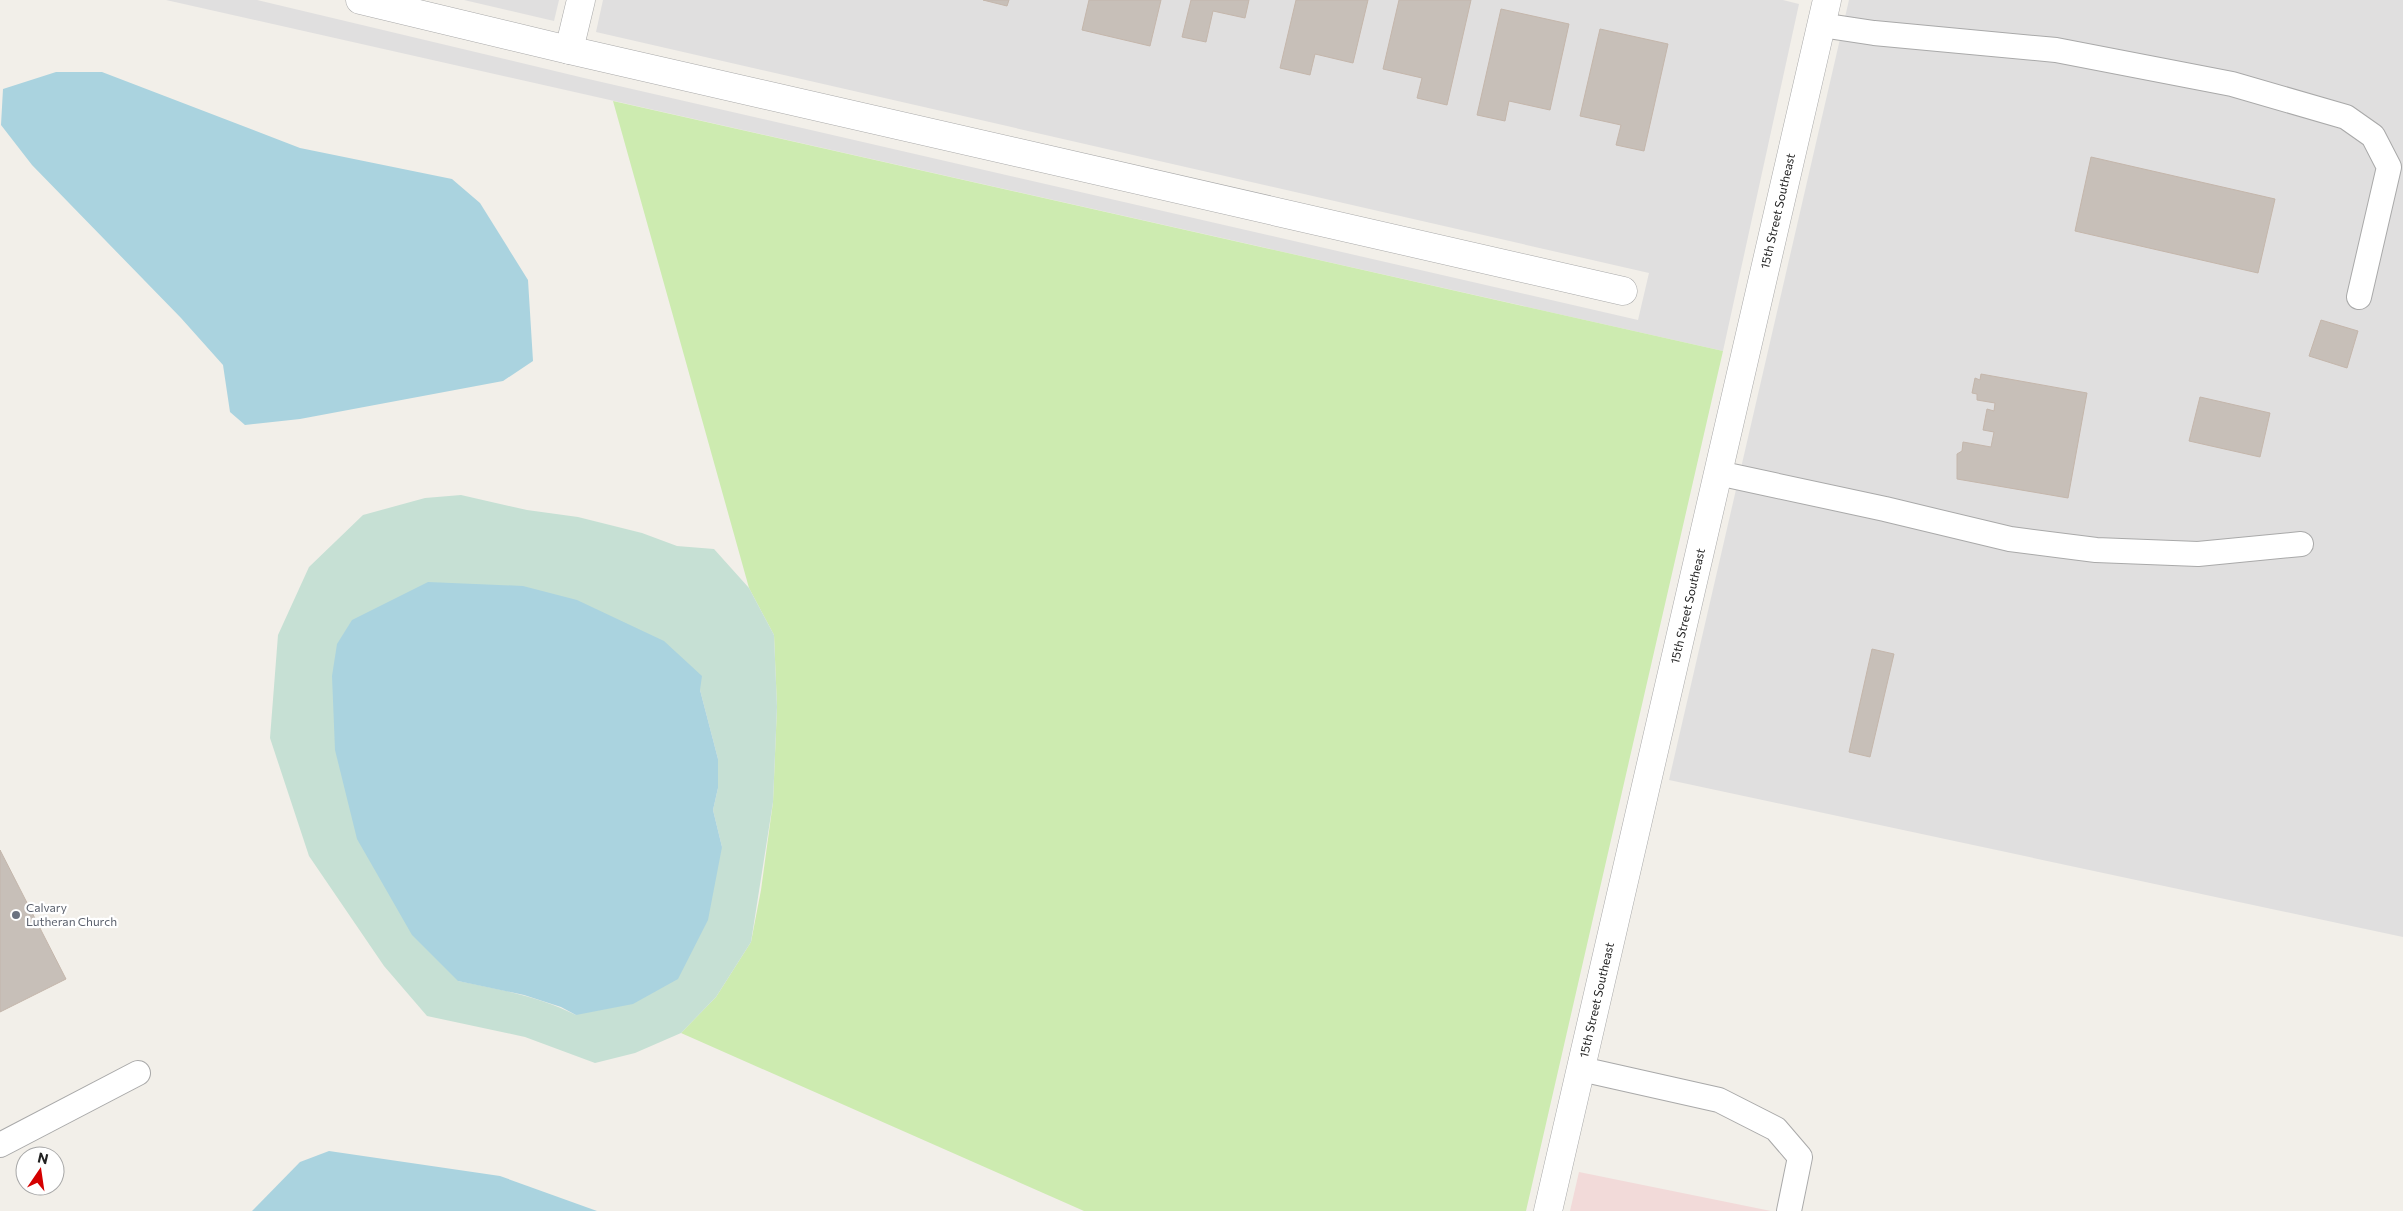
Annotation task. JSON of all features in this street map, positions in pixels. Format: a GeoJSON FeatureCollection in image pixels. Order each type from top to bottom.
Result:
{"type":"FeatureCollection","features":[{"type":"Feature","properties":{"kind":"street"},"geometry":{"type":"LineString","coordinates":[[360,0],[1623,292]]}},
{"type":"Feature","properties":{"kind":"street"},"geometry":{"type":"LineString","coordinates":[[570,50],[582,0]]}},
{"type":"Feature","properties":{"kind":"street","name":"15th Street Southeast"},"geometry":{"type":"LineString","coordinates":[[1548,1211],[1824,12]]}},
{"type":"Feature","properties":{"kind":"lane"},"geometry":{"type":"LineString","coordinates":[[1824,12],[1874,33],[2056,50],[2232,84],[2346,117],[2373,136],[2389,167],[2359,297]]}},
{"type":"Feature","properties":{"kind":"lane"},"geometry":{"type":"LineString","coordinates":[[1718,473],[1885,509],[2010,539],[2087,549],[2198,554],[2301,544]]}},
{"type":"Feature","properties":{"kind":"lane"},"geometry":{"type":"LineString","coordinates":[[1581,1070],[1719,1100],[1776,1130],[1800,1157],[1789,1211]]}},
{"type":"Feature","properties":{"kind":"lane"},"geometry":{"type":"LineString","coordinates":[[0,1145],[138,1073]]}},
{"type":"Feature","properties":{"kind":"shaded area"},"geometry":{"type":"Polygon","coordinates":[[[166,0],[257,0],[584,78],[1638,320],[1649,273],[596,32],[603,0],[1783,0],[1799,4],[1723,351],[166,0]]]}},
{"type":"Feature","properties":{"kind":"shaded area"},"geometry":{"type":"Polygon","coordinates":[[[464,0],[559,0],[554,21],[464,0]]]}},
{"type":"Feature","properties":{"kind":"shaded area"},"geometry":{"type":"Polygon","coordinates":[[[1849,0],[2403,0],[2403,937],[1669,780],[1849,0]]]}},
{"type":"Feature","properties":{"kind":"shaded area"},"geometry":{"type":"Polygon","coordinates":[[[1579,1172],[1771,1211],[1570,1211],[1579,1172]]]}},
{"type":"Feature","properties":{"kind":"green space"},"geometry":{"type":"Polygon","coordinates":[[[613,101],[1723,351],[1526,1211],[1084,1211],[681,1033],[716,997],[751,942],[761,890],[773,802],[777,707],[774,635],[749,588],[613,101]]]}},
{"type":"Feature","properties":{"kind":"green space"},"geometry":{"type":"Polygon","coordinates":[[[461,495],[527,510],[578,517],[642,533],[677,546],[714,549],[749,588],[774,635],[777,707],[773,802],[751,942],[716,997],[681,1033],[635,1053],[595,1063],[525,1037],[427,1016],[384,966],[309,856],[270,738],[278,635],[309,567],[363,515],[425,498],[461,495]],[[700,690],[458,981],[533,998],[576,1015],[722,847],[713,810],[718,788],[718,759],[700,690]]]}},
{"type":"Feature","properties":{"kind":"water"},"geometry":{"type":"Polygon","coordinates":[[[56,72],[102,72],[300,148],[452,179],[480,203],[528,280],[533,361],[503,381],[300,419],[245,425],[230,412],[223,365],[181,318],[32,165],[1,125],[3,89],[56,72]]]}},
{"type":"Feature","properties":{"kind":"water"},"geometry":{"type":"Polygon","coordinates":[[[428,582],[523,586],[577,600],[664,641],[702,676],[700,690],[718,759],[718,788],[713,810],[722,847],[708,920],[678,979],[633,1004],[576,1015],[561,1007],[524,995],[458,981],[412,935],[357,839],[335,750],[332,676],[337,644],[352,620],[428,582]]]}},
{"type":"Feature","properties":{"kind":"water"},"geometry":{"type":"Polygon","coordinates":[[[329,1151],[500,1176],[597,1211],[252,1211],[300,1162],[329,1151]]]}},
{"type":"Feature","properties":{"kind":"building"},"geometry":{"type":"Polygon","coordinates":[[[983,0],[1009,0],[1007,6],[983,0]]]}},
{"type":"Feature","properties":{"kind":"building"},"geometry":{"type":"Polygon","coordinates":[[[1089,0],[1161,0],[1150,46],[1082,30],[1089,0]]]}},
{"type":"Feature","properties":{"kind":"building"},"geometry":{"type":"Polygon","coordinates":[[[1191,0],[1249,0],[1245,18],[1213,11],[1206,42],[1182,37],[1191,0]]]}},
{"type":"Feature","properties":{"kind":"building"},"geometry":{"type":"Polygon","coordinates":[[[1296,0],[1368,0],[1353,63],[1315,54],[1310,75],[1280,68],[1296,0]]]}},
{"type":"Feature","properties":{"kind":"building"},"geometry":{"type":"Polygon","coordinates":[[[1399,0],[1471,0],[1447,105],[1417,98],[1422,78],[1383,69],[1399,0]]]}},
{"type":"Feature","properties":{"kind":"building"},"geometry":{"type":"Polygon","coordinates":[[[1501,9],[1569,24],[1550,110],[1509,101],[1505,121],[1477,115],[1501,9]]]}},
{"type":"Feature","properties":{"kind":"building"},"geometry":{"type":"Polygon","coordinates":[[[1600,29],[1668,44],[1644,151],[1616,145],[1621,125],[1580,116],[1600,29]]]}},
{"type":"Feature","properties":{"kind":"building"},"geometry":{"type":"Polygon","coordinates":[[[2091,157],[2275,199],[2258,273],[2075,231],[2091,157]]]}},
{"type":"Feature","properties":{"kind":"building"},"geometry":{"type":"Polygon","coordinates":[[[2321,320],[2358,331],[2347,368],[2309,356],[2321,320]]]}},
{"type":"Feature","properties":{"kind":"building"},"geometry":{"type":"Polygon","coordinates":[[[1981,374],[2087,393],[2068,498],[1957,479],[1957,454],[1962,451],[1963,442],[1991,447],[1994,432],[1983,430],[1987,409],[1994,411],[1995,403],[1977,400],[1977,394],[1972,393],[1975,378],[1980,380],[1981,374]]]}},
{"type":"Feature","properties":{"kind":"building"},"geometry":{"type":"Polygon","coordinates":[[[2200,397],[2270,413],[2260,457],[2189,441],[2200,397]]]}},
{"type":"Feature","properties":{"kind":"building"},"geometry":{"type":"Polygon","coordinates":[[[1872,649],[1894,654],[1870,757],[1849,752],[1872,649]]]}},
{"type":"Feature","properties":{"kind":"building","name":"Calvary Lutheran Church"},"geometry":{"type":"Polygon","coordinates":[[[0,850],[66,979],[0,1012],[0,850]]]}},
{"type":"Feature","properties":{"kind":"place","name":"Calvary Lutheran Church"},"geometry":{"type":"Point","coordinates":[16,915]}}]}
